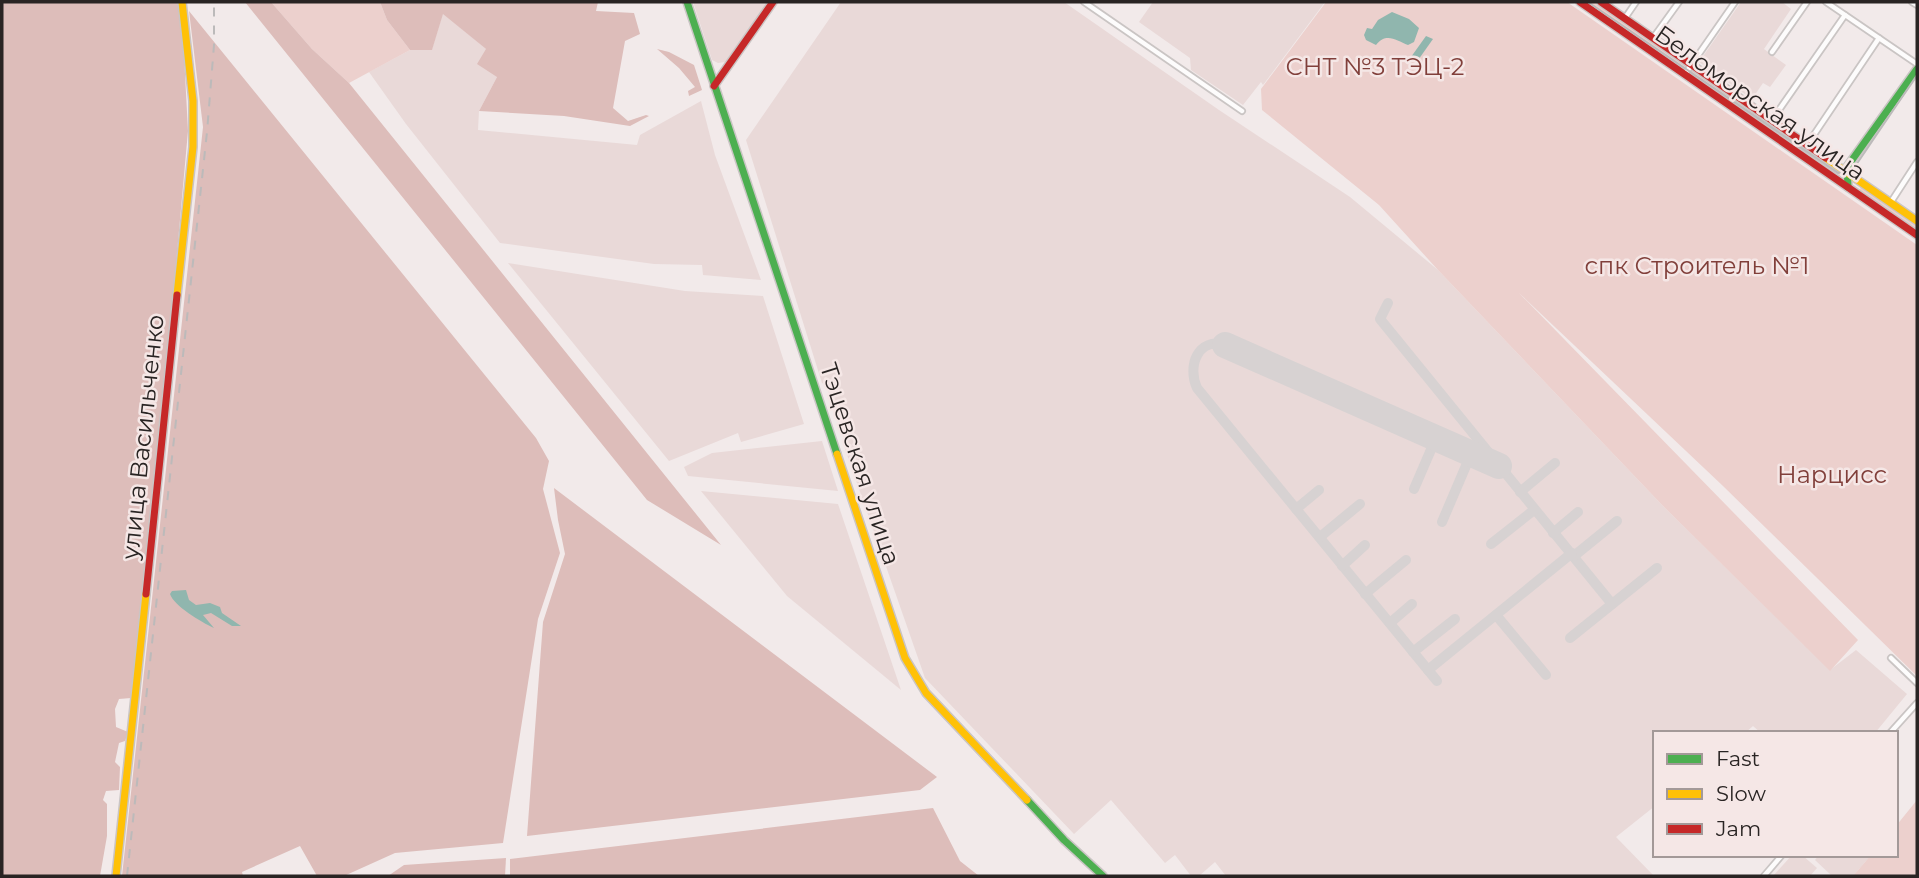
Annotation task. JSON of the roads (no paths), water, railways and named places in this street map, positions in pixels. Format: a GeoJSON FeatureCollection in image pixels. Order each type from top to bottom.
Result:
{"type":"FeatureCollection","features":[{"type":"Feature","properties":{"kind":"main road","name":"улица Васильченко"},"geometry":{"type":"LineString","coordinates":[[116,876],[193,147],[192,101],[182,2]]}},
{"type":"Feature","properties":{"kind":"main road","name":"Тэцевская улица"},"geometry":{"type":"LineString","coordinates":[[687,2],[905,658],[926,692],[1064,840],[1103,876]]}},
{"type":"Feature","properties":{"kind":"main road"},"geometry":{"type":"LineString","coordinates":[[714,86],[773,2]]}},
{"type":"Feature","properties":{"kind":"main road","name":"Беломорская улица"},"geometry":{"type":"LineString","coordinates":[[1580,2],[1917,236]]}},
{"type":"Feature","properties":{"kind":"main road","name":"Беломорская улица"},"geometry":{"type":"LineString","coordinates":[[1601,2],[1917,220]]}},
{"type":"Feature","properties":{"kind":"main road"},"geometry":{"type":"LineString","coordinates":[[1848,187],[1847,167],[1917,67]]}},
{"type":"Feature","properties":{"kind":"street"},"geometry":{"type":"LineString","coordinates":[[1084,2],[1242,111]]}},
{"type":"Feature","properties":{"kind":"street"},"geometry":{"type":"LineString","coordinates":[[1625,18],[1636,2]]}},
{"type":"Feature","properties":{"kind":"street"},"geometry":{"type":"LineString","coordinates":[[1653,38],[1679,2]]}},
{"type":"Feature","properties":{"kind":"street"},"geometry":{"type":"LineString","coordinates":[[1685,74],[1735,2]]}},
{"type":"Feature","properties":{"kind":"street"},"geometry":{"type":"LineString","coordinates":[[1772,52],[1807,2]]}},
{"type":"Feature","properties":{"kind":"street"},"geometry":{"type":"LineString","coordinates":[[1826,2],[1917,67]]}},
{"type":"Feature","properties":{"kind":"street"},"geometry":{"type":"LineString","coordinates":[[1912,2],[1917,5]]}},
{"type":"Feature","properties":{"kind":"street"},"geometry":{"type":"LineString","coordinates":[[1772,120],[1845,15]]}},
{"type":"Feature","properties":{"kind":"street"},"geometry":{"type":"LineString","coordinates":[[1807,145],[1879,38]]}},
{"type":"Feature","properties":{"kind":"street"},"geometry":{"type":"LineString","coordinates":[[1890,203],[1917,162]]}},
{"type":"Feature","properties":{"kind":"street"},"geometry":{"type":"LineString","coordinates":[[1891,659],[1917,683]]}},
{"type":"Feature","properties":{"kind":"street"},"geometry":{"type":"LineString","coordinates":[[1892,731],[1917,703]]}},
{"type":"Feature","properties":{"kind":"street"},"geometry":{"type":"LineString","coordinates":[[1764,876],[1780,857]]}},
{"type":"Feature","properties":{"kind":"tram line"},"geometry":{"type":"LineString","coordinates":[[1588,2],[1838,173],[1854,168],[1917,75]]}},
{"type":"Feature","properties":{"kind":"railway"},"geometry":{"type":"LineString","coordinates":[[127,876],[207,132],[214,45],[214,2]]}},
{"type":"Feature","properties":{"kind":"park label","name":"СНТ №3 ТЭЦ-2"},"geometry":{"type":"Point","coordinates":[1375,67]}},
{"type":"Feature","properties":{"kind":"park label","name":"спк Строитель №1"},"geometry":{"type":"Point","coordinates":[1697,266]}},
{"type":"Feature","properties":{"kind":"park label","name":"Нарцисс"},"geometry":{"type":"Point","coordinates":[1832,475]}}]}
